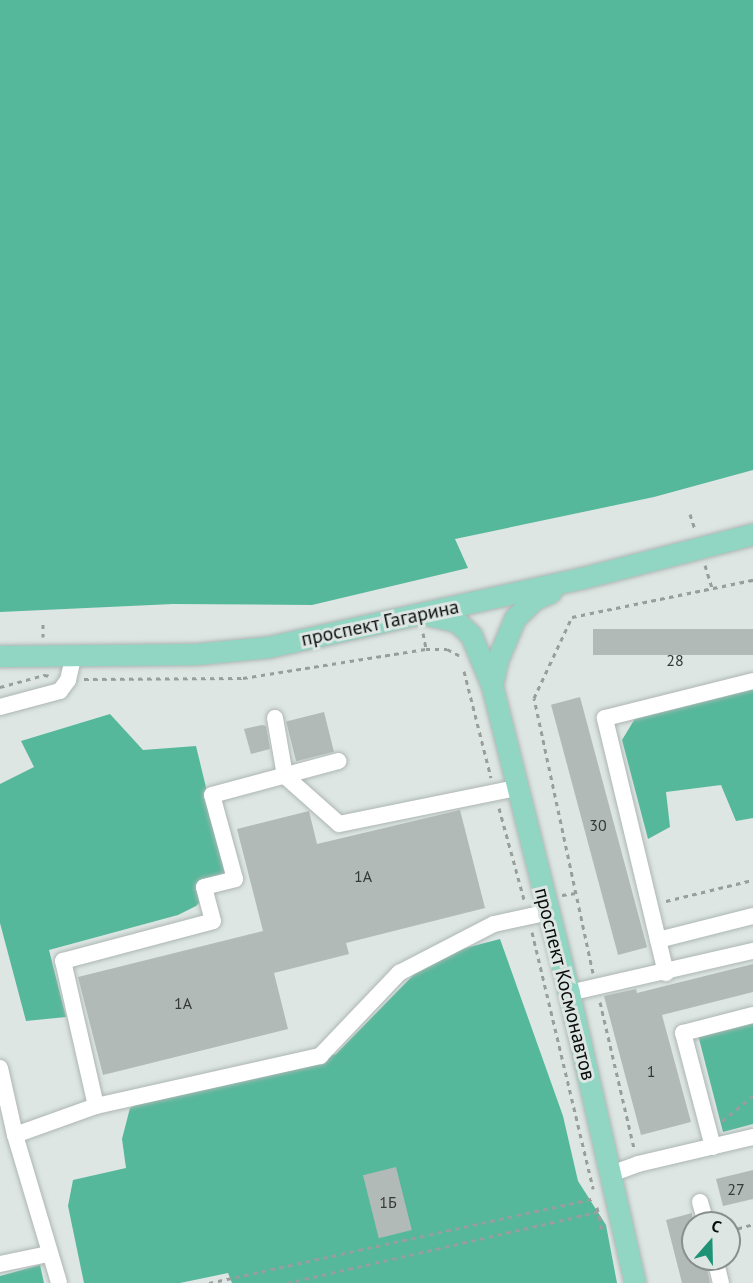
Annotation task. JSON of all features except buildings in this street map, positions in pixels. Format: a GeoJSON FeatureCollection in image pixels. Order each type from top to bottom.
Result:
{"type":"FeatureCollection","features":[{"type":"Feature","properties":{"kind":"main road","name":"проспект Гагарина"},"geometry":{"type":"LineString","coordinates":[[0,656],[196,654],[268,646],[420,615],[582,578],[753,534]]}},
{"type":"Feature","properties":{"kind":"main road"},"geometry":{"type":"LineString","coordinates":[[492,686],[497,661],[515,618],[535,599],[582,578]]}},
{"type":"Feature","properties":{"kind":"main road","name":"проспект Космонавтов"},"geometry":{"type":"LineString","coordinates":[[420,615],[443,616],[456,621],[471,635],[492,686],[569,993],[636,1283]]}},
{"type":"Feature","properties":{"kind":"street"},"geometry":{"type":"LineString","coordinates":[[0,707],[60,691],[68,680],[74,655]]}},
{"type":"Feature","properties":{"kind":"street"},"geometry":{"type":"LineString","coordinates":[[666,973],[605,718],[753,681]]}},
{"type":"Feature","properties":{"kind":"street"},"geometry":{"type":"LineString","coordinates":[[275,718],[285,776],[339,824],[516,788]]}},
{"type":"Feature","properties":{"kind":"street"},"geometry":{"type":"LineString","coordinates":[[96,1106],[63,961],[213,921],[204,887],[235,879],[212,795],[339,761]]}},
{"type":"Feature","properties":{"kind":"street"},"geometry":{"type":"LineString","coordinates":[[15,1135],[96,1106],[320,1056],[399,973],[494,924],[549,912]]}},
{"type":"Feature","properties":{"kind":"street"},"geometry":{"type":"LineString","coordinates":[[658,940],[753,916]]}},
{"type":"Feature","properties":{"kind":"street"},"geometry":{"type":"LineString","coordinates":[[569,993],[666,973],[753,951]]}},
{"type":"Feature","properties":{"kind":"street"},"geometry":{"type":"LineString","coordinates":[[711,1139],[683,1032],[753,1015]]}},
{"type":"Feature","properties":{"kind":"street"},"geometry":{"type":"LineString","coordinates":[[0,1068],[15,1135],[48,1254],[59,1283]]}},
{"type":"Feature","properties":{"kind":"street"},"geometry":{"type":"LineString","coordinates":[[611,1174],[711,1139],[753,1137]]}},
{"type":"Feature","properties":{"kind":"street"},"geometry":{"type":"LineString","coordinates":[[700,1202],[703,1211]]}},
{"type":"Feature","properties":{"kind":"street"},"geometry":{"type":"LineString","coordinates":[[0,1264],[48,1254]]}},
{"type":"Feature","properties":{"kind":"path"},"geometry":{"type":"LineString","coordinates":[[638,1164],[596,987],[534,698],[572,617],[753,580]]}},
{"type":"Feature","properties":{"kind":"path"},"geometry":{"type":"LineString","coordinates":[[0,687],[44,675],[68,680],[243,678],[426,649],[447,649],[461,657]]}},
{"type":"Feature","properties":{"kind":"path"},"geometry":{"type":"LineString","coordinates":[[209,1283],[595,1198],[528,916],[494,793],[464,668]]}},
{"type":"Feature","properties":{"kind":"path"},"geometry":{"type":"LineString","coordinates":[[650,905],[753,880]]}},
{"type":"Feature","properties":{"kind":"path"},"geometry":{"type":"LineString","coordinates":[[711,1139],[753,1096]]}},
{"type":"Feature","properties":{"kind":"path"},"geometry":{"type":"LineString","coordinates":[[287,1283],[598,1212]]}},
{"type":"Feature","properties":{"kind":"green space"},"geometry":{"type":"Polygon","coordinates":[[[0,0],[753,0],[753,470],[654,497],[455,539],[468,568],[312,605],[173,604],[0,612],[0,0]]]}},
{"type":"Feature","properties":{"kind":"green space"},"geometry":{"type":"Polygon","coordinates":[[[753,687],[753,818],[736,821],[721,785],[666,792],[670,827],[648,839],[622,740],[639,712],[753,687]]]}},
{"type":"Feature","properties":{"kind":"green space"},"geometry":{"type":"Polygon","coordinates":[[[110,714],[143,750],[196,746],[227,874],[196,906],[178,915],[49,950],[66,1017],[26,1021],[0,923],[0,784],[34,767],[21,741],[110,714]]]}},
{"type":"Feature","properties":{"kind":"green space"},"geometry":{"type":"Polygon","coordinates":[[[500,939],[563,1116],[578,1181],[606,1225],[617,1283],[232,1283],[228,1273],[180,1283],[84,1283],[68,1206],[73,1180],[126,1168],[122,1139],[130,1108],[143,1101],[336,1054],[431,957],[500,939]]]}},
{"type":"Feature","properties":{"kind":"green space"},"geometry":{"type":"Polygon","coordinates":[[[753,1017],[753,1124],[723,1132],[697,1031],[753,1017]]]}},
{"type":"Feature","properties":{"kind":"green space"},"geometry":{"type":"Polygon","coordinates":[[[40,1265],[44,1283],[0,1283],[0,1276],[40,1265]]]}}]}
